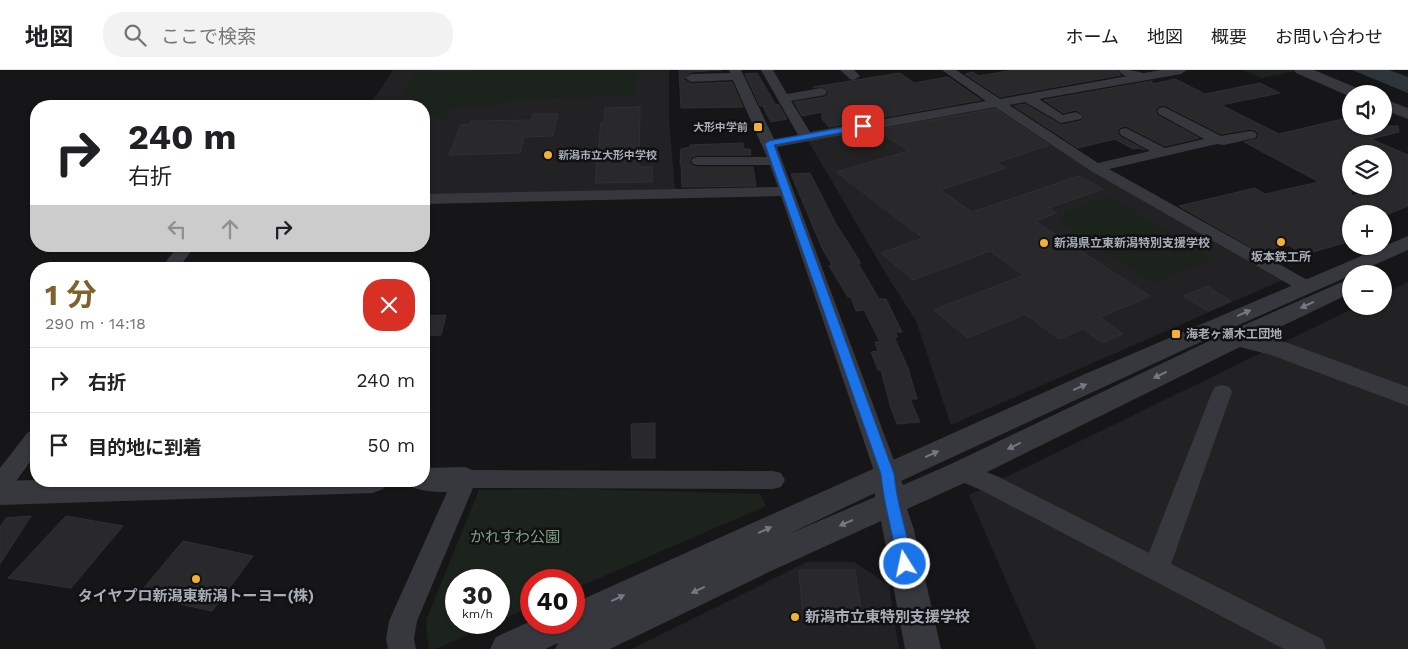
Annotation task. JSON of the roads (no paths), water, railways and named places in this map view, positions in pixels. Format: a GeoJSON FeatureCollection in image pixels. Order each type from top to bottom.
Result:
{"type":"FeatureCollection","features":[{"type":"Feature","properties":{"kind":"street"},"geometry":{"type":"LineString","coordinates":[[767,70],[806,137]]}},
{"type":"Feature","properties":{"kind":"street"},"geometry":{"type":"LineString","coordinates":[[948,70],[1096,168],[1305,286]]}},
{"type":"Feature","properties":{"kind":"street"},"geometry":{"type":"LineString","coordinates":[[1125,70],[1141,77]]}},
{"type":"Feature","properties":{"kind":"street"},"geometry":{"type":"LineString","coordinates":[[769,144],[1180,70]]}},
{"type":"Feature","properties":{"kind":"street"},"geometry":{"type":"LineString","coordinates":[[1301,70],[1342,87]]}},
{"type":"Feature","properties":{"kind":"street"},"geometry":{"type":"LineString","coordinates":[[690,78],[736,73],[776,161],[788,191],[889,489],[923,649]]}},
{"type":"Feature","properties":{"kind":"street"},"geometry":{"type":"LineString","coordinates":[[783,98],[821,92]]}},
{"type":"Feature","properties":{"kind":"street"},"geometry":{"type":"LineString","coordinates":[[1026,97],[1061,119],[1076,116]]}},
{"type":"Feature","properties":{"kind":"street"},"geometry":{"type":"LineString","coordinates":[[1392,107],[1408,114]]}},
{"type":"Feature","properties":{"kind":"street"},"geometry":{"type":"LineString","coordinates":[[1164,111],[1217,140]]}},
{"type":"Feature","properties":{"kind":"street"},"geometry":{"type":"LineString","coordinates":[[1126,132],[1162,152]]}},
{"type":"Feature","properties":{"kind":"street"},"geometry":{"type":"LineString","coordinates":[[1096,168],[1217,140],[1224,141],[1250,135]]}},
{"type":"Feature","properties":{"kind":"street"},"geometry":{"type":"LineString","coordinates":[[698,162],[776,161]]}},
{"type":"Feature","properties":{"kind":"street"},"geometry":{"type":"LineString","coordinates":[[430,199],[788,191]]}},
{"type":"Feature","properties":{"kind":"street"},"geometry":{"type":"LineString","coordinates":[[573,649],[760,561],[889,489],[1305,286],[1408,242]]}},
{"type":"Feature","properties":{"kind":"street"},"geometry":{"type":"LineString","coordinates":[[174,262],[182,252]]}},
{"type":"Feature","properties":{"kind":"street"},"geometry":{"type":"LineString","coordinates":[[1392,266],[1408,259]]}},
{"type":"Feature","properties":{"kind":"street"},"geometry":{"type":"LineString","coordinates":[[585,614],[889,489],[961,472],[1236,338],[1342,289]]}},
{"type":"Feature","properties":{"kind":"street"},"geometry":{"type":"LineString","coordinates":[[1236,338],[1279,349],[1408,397]]}},
{"type":"Feature","properties":{"kind":"street"},"geometry":{"type":"LineString","coordinates":[[1156,569],[1222,392]]}},
{"type":"Feature","properties":{"kind":"street"},"geometry":{"type":"LineString","coordinates":[[0,485],[30,446]]}},
{"type":"Feature","properties":{"kind":"street"},"geometry":{"type":"LineString","coordinates":[[961,472],[989,483],[1312,649]]}},
{"type":"Feature","properties":{"kind":"street"},"geometry":{"type":"LineString","coordinates":[[402,649],[400,639],[402,621],[465,479]]}},
{"type":"Feature","properties":{"kind":"street"},"geometry":{"type":"LineString","coordinates":[[430,480],[773,480]]}},
{"type":"Feature","properties":{"kind":"street"},"geometry":{"type":"LineString","coordinates":[[0,493],[186,487]]}},
{"type":"Feature","properties":{"kind":"street"},"geometry":{"type":"LineString","coordinates":[[508,649],[540,634]]}},
{"type":"Feature","properties":{"kind":"place","name":"大形中学前"},"geometry":{"type":"Point","coordinates":[758,127]}},
{"type":"Feature","properties":{"kind":"place","name":"新潟市立大形中学校"},"geometry":{"type":"Point","coordinates":[548,155]}},
{"type":"Feature","properties":{"kind":"place","name":"坂本鉄工所"},"geometry":{"type":"Point","coordinates":[1281,242]}},
{"type":"Feature","properties":{"kind":"place","name":"新潟県立東新潟特別支援学校"},"geometry":{"type":"Point","coordinates":[1044,243]}},
{"type":"Feature","properties":{"kind":"place","name":"海老ヶ瀬木工団地"},"geometry":{"type":"Point","coordinates":[1176,334]}},
{"type":"Feature","properties":{"kind":"place","name":"タイヤプロ新潟東新潟トーヨー(株)"},"geometry":{"type":"Point","coordinates":[196,579]}},
{"type":"Feature","properties":{"kind":"place","name":"新潟市立東特別支援学校"},"geometry":{"type":"Point","coordinates":[795,617]}},
{"type":"Feature","properties":{"kind":"park label","name":"かれすわ公園"},"geometry":{"type":"Point","coordinates":[515,537]}}]}
